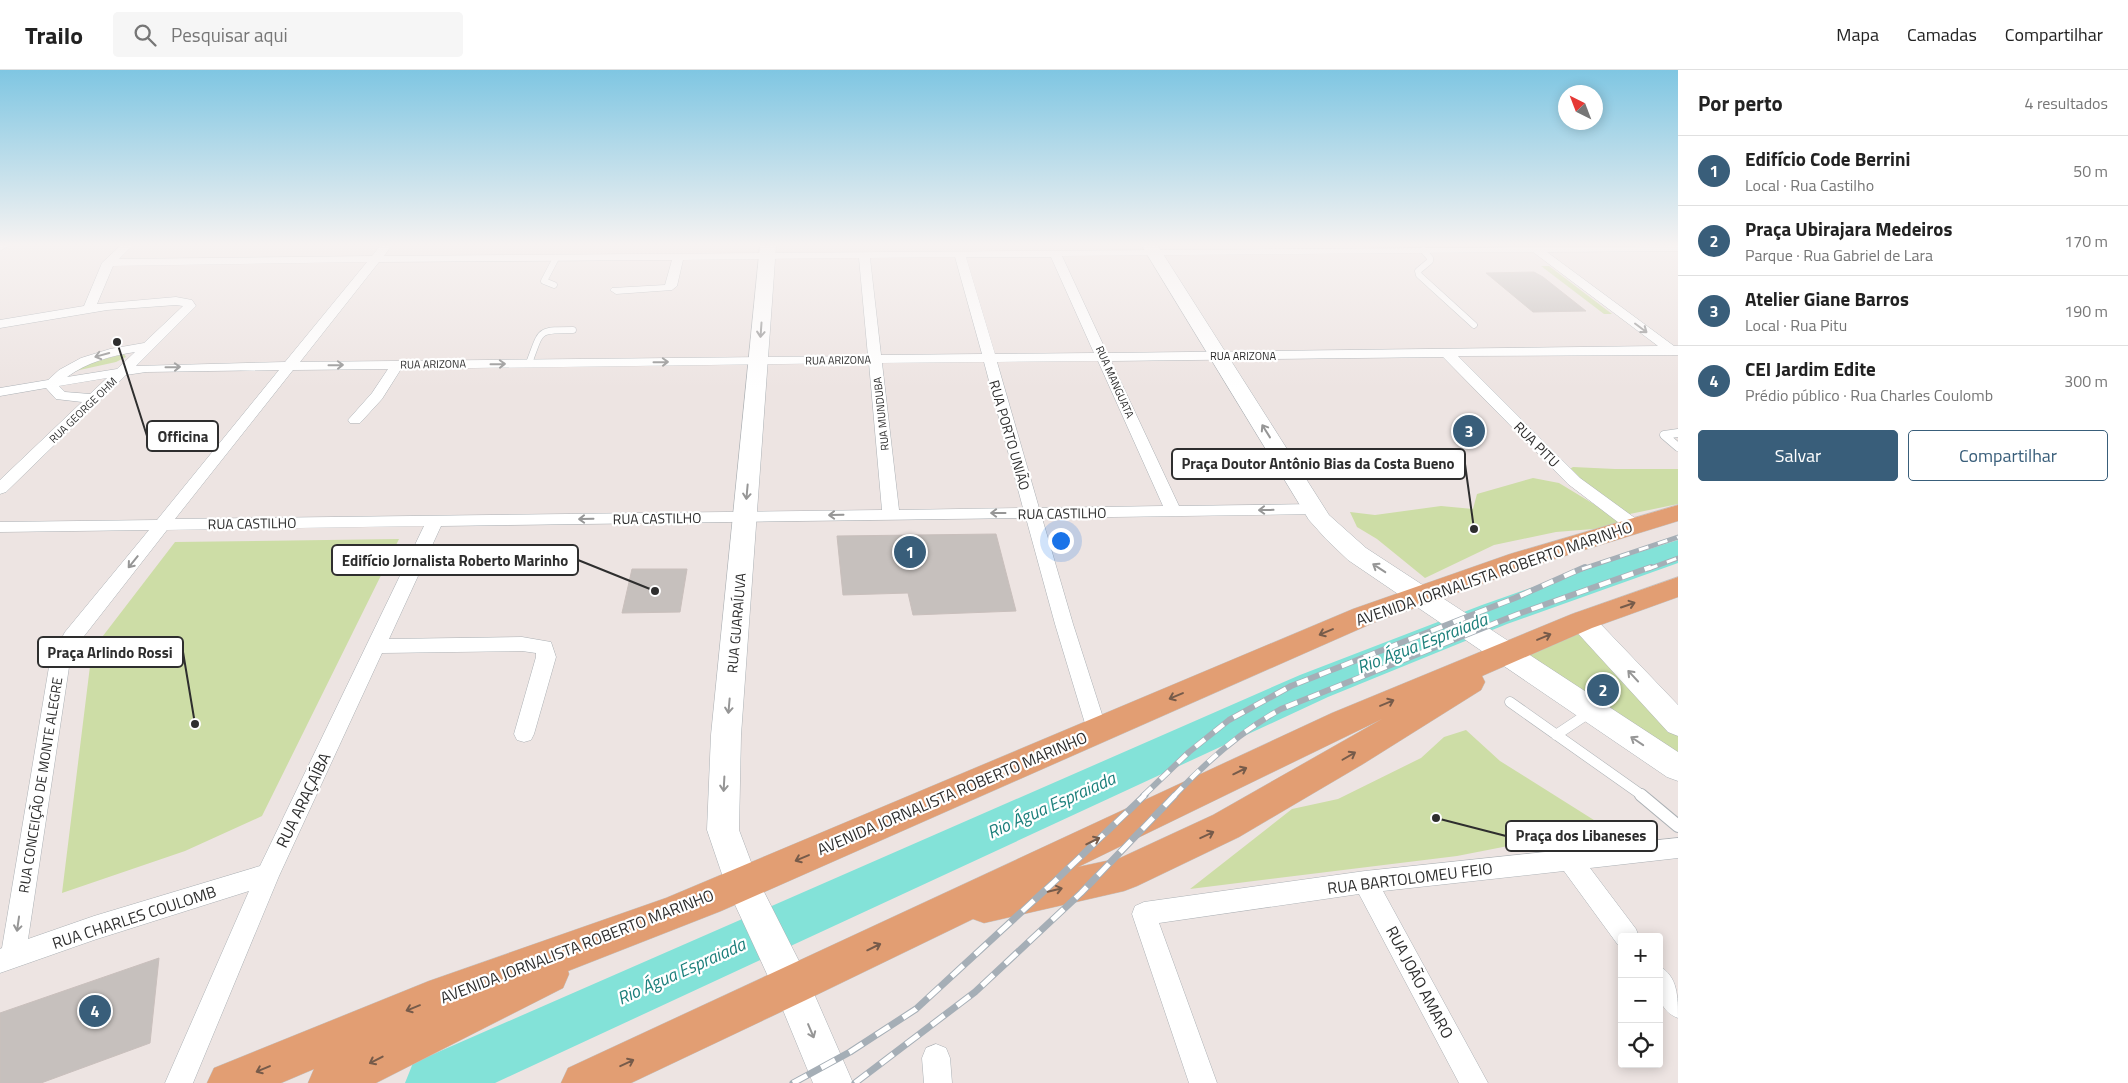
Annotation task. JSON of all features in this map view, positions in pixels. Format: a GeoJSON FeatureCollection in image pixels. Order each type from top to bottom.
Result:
{"type":"FeatureCollection","features":[{"type":"Feature","properties":{"kind":"main road","name":"AVENIDA JORNALISTA ROBERTO MARINHO"},"geometry":{"type":"LineString","coordinates":[[229,1083],[456,991],[655,921],[749,896],[1097,730],[1363,616],[1430,602],[1633,525],[1678,513]]}},
{"type":"Feature","properties":{"kind":"main road"},"geometry":{"type":"LineString","coordinates":[[583,1083],[785,971],[939,916],[1124,874],[1226,826],[1467,685],[1493,645],[1582,621],[1678,587]]}},
{"type":"Feature","properties":{"kind":"main road"},"geometry":{"type":"LineString","coordinates":[[330,1083],[655,921]]}},
{"type":"Feature","properties":{"kind":"street"},"geometry":{"type":"LineString","coordinates":[[0,324],[89,308],[95,293]]}},
{"type":"Feature","properties":{"kind":"street","name":"RUA CONCEIÇÃO DE MONTE ALEGRE"},"geometry":{"type":"LineString","coordinates":[[7,959],[58,667],[65,649],[72,637],[348,293]]}},
{"type":"Feature","properties":{"kind":"street","name":"RUA GUARAÍUVA"},"geometry":{"type":"LineString","coordinates":[[764,293],[726,735],[723,830],[749,896],[785,971],[833,1083]]}},
{"type":"Feature","properties":{"kind":"street","name":"RUA MUNDUBA"},"geometry":{"type":"LineString","coordinates":[[868,293],[891,514]]}},
{"type":"Feature","properties":{"kind":"street","name":"RUA PORTO UNIÃO"},"geometry":{"type":"LineString","coordinates":[[971,293],[1064,624],[1097,730]]}},
{"type":"Feature","properties":{"kind":"street","name":"RUA MANGUATA"},"geometry":{"type":"LineString","coordinates":[[1074,293],[1173,511]]}},
{"type":"Feature","properties":{"kind":"street"},"geometry":{"type":"LineString","coordinates":[[1179,293],[1315,509],[1334,534],[1356,554],[1678,768]]}},
{"type":"Feature","properties":{"kind":"street"},"geometry":{"type":"LineString","coordinates":[[1596,293],[1676,352]]}},
{"type":"Feature","properties":{"kind":"street","name":"RUA GEORGE OHM"},"geometry":{"type":"LineString","coordinates":[[0,489],[190,306],[188,303],[176,301],[89,308]]}},
{"type":"Feature","properties":{"kind":"street"},"geometry":{"type":"LineString","coordinates":[[94,399],[61,396],[52,387],[53,382],[62,373],[85,360],[114,352],[150,346]]}},
{"type":"Feature","properties":{"kind":"street","name":"RUA ARIZONA"},"geometry":{"type":"LineString","coordinates":[[0,392],[146,368],[1676,352]]}},
{"type":"Feature","properties":{"kind":"street","name":"RUA PITU"},"geometry":{"type":"LineString","coordinates":[[1448,354],[1574,481],[1633,525]]}},
{"type":"Feature","properties":{"kind":"street"},"geometry":{"type":"LineString","coordinates":[[355,420],[377,396],[397,365]]}},
{"type":"Feature","properties":{"kind":"street","name":"RUA CASTILHO"},"geometry":{"type":"LineString","coordinates":[[0,527],[1315,509]]}},
{"type":"Feature","properties":{"kind":"street","name":"RUA ARAÇAÍBA"},"geometry":{"type":"LineString","coordinates":[[179,1083],[268,874],[435,521]]}},
{"type":"Feature","properties":{"kind":"street"},"geometry":{"type":"LineString","coordinates":[[1582,621],[1678,724]]}},
{"type":"Feature","properties":{"kind":"street"},"geometry":{"type":"LineString","coordinates":[[376,646],[522,644],[544,647],[546,657],[524,734]]}},
{"type":"Feature","properties":{"kind":"street","name":"RUA BARTOLOMEU FEIO"},"geometry":{"type":"LineString","coordinates":[[1204,1083],[1144,914],[1365,882],[1678,848]]}},
{"type":"Feature","properties":{"kind":"street"},"geometry":{"type":"LineString","coordinates":[[1569,859],[1624,933]]}},
{"type":"Feature","properties":{"kind":"street","name":"RUA CHARLES COULOMB"},"geometry":{"type":"LineString","coordinates":[[7,959],[94,928],[268,874]]}},
{"type":"Feature","properties":{"kind":"street","name":"RUA JOÃO AMARO"},"geometry":{"type":"LineString","coordinates":[[1365,882],[1474,1083]]}},
{"type":"Feature","properties":{"kind":"street"},"geometry":{"type":"LineString","coordinates":[[1663,985],[1678,1004]]}},
{"type":"Feature","properties":{"kind":"lane"},"geometry":{"type":"LineString","coordinates":[[1439,293],[1474,325]]}},
{"type":"Feature","properties":{"kind":"lane"},"geometry":{"type":"LineString","coordinates":[[529,364],[541,334],[548,330],[573,330]]}},
{"type":"Feature","properties":{"kind":"lane"},"geometry":{"type":"LineString","coordinates":[[1678,433],[1664,435],[1678,448]]}},
{"type":"Feature","properties":{"kind":"lane"},"geometry":{"type":"LineString","coordinates":[[1510,702],[1644,796],[1678,826]]}},
{"type":"Feature","properties":{"kind":"lane"},"geometry":{"type":"LineString","coordinates":[[1556,735],[1592,711]]}},
{"type":"Feature","properties":{"kind":"green space"},"geometry":{"type":"Polygon","coordinates":[[[1577,293],[1585,293],[1612,314],[1604,314],[1577,293]]]}},
{"type":"Feature","properties":{"kind":"green space"},"geometry":{"type":"Polygon","coordinates":[[[124,354],[126,357],[116,362],[75,371],[89,363],[124,354]]]}},
{"type":"Feature","properties":{"kind":"green space"},"geometry":{"type":"Polygon","coordinates":[[[1573,467],[1678,469],[1678,504],[1625,515],[1568,470],[1573,467]]]}},
{"type":"Feature","properties":{"kind":"green space"},"geometry":{"type":"Polygon","coordinates":[[[1533,478],[1559,483],[1630,526],[1556,532],[1494,545],[1425,578],[1377,539],[1357,527],[1350,512],[1375,515],[1441,506],[1473,509],[1477,494],[1533,478]]]}},
{"type":"Feature","properties":{"kind":"green space"},"geometry":{"type":"Polygon","coordinates":[[[399,539],[262,816],[185,851],[62,893],[91,658],[96,645],[175,542],[399,539]]]}},
{"type":"Feature","properties":{"kind":"green space"},"geometry":{"type":"Polygon","coordinates":[[[1582,623],[1678,727],[1678,767],[1508,654],[1582,623]]]}},
{"type":"Feature","properties":{"kind":"green space"},"geometry":{"type":"Polygon","coordinates":[[[1466,730],[1500,761],[1605,827],[1457,856],[1190,889],[1292,809],[1338,799],[1421,758],[1444,737],[1466,730]]]}},
{"type":"Feature","properties":{"kind":"building"},"geometry":{"type":"Polygon","coordinates":[[[1510,293],[1564,293],[1586,311],[1533,312],[1510,293]]]}},
{"type":"Feature","properties":{"kind":"building"},"geometry":{"type":"Polygon","coordinates":[[[996,534],[1016,611],[913,615],[908,593],[843,595],[837,536],[996,534]]]}},
{"type":"Feature","properties":{"kind":"building"},"geometry":{"type":"Polygon","coordinates":[[[632,569],[687,569],[680,612],[622,613],[632,569]]]}},
{"type":"Feature","properties":{"kind":"building"},"geometry":{"type":"Polygon","coordinates":[[[159,958],[150,1043],[41,1083],[0,1083],[0,1013],[159,958]]]}},
{"type":"Feature","properties":{"kind":"waterway","name":"Rio Água Espraiada"},"geometry":{"type":"LineString","coordinates":[[433,1083],[1314,686],[1495,614],[1678,551]]}},
{"type":"Feature","properties":{"kind":"railway"},"geometry":{"type":"LineString","coordinates":[[1582,569],[1678,537]]}},
{"type":"Feature","properties":{"kind":"railway"},"geometry":{"type":"LineString","coordinates":[[1648,569],[1678,558]]}},
{"type":"Feature","properties":{"kind":"railway"},"geometry":{"type":"LineString","coordinates":[[1143,796],[1189,752],[1229,720],[1291,686],[1515,598],[1585,567]]}},
{"type":"Feature","properties":{"kind":"railway"},"geometry":{"type":"LineString","coordinates":[[1174,796],[1224,748],[1281,709],[1518,614],[1651,567]]}},
{"type":"Feature","properties":{"kind":"railway"},"geometry":{"type":"LineString","coordinates":[[793,1083],[850,1052],[916,1009],[1145,795]]}},
{"type":"Feature","properties":{"kind":"railway"},"geometry":{"type":"LineString","coordinates":[[855,1083],[975,992],[1081,893],[1175,795]]}},
{"type":"Feature","properties":{"kind":"place","name":"Officina"},"geometry":{"type":"Point","coordinates":[117,342]}},
{"type":"Feature","properties":{"kind":"place","name":"Atelier Giane Barros"},"geometry":{"type":"Point","coordinates":[1469,431]}},
{"type":"Feature","properties":{"kind":"place","name":"Praça Doutor Antônio Bias da Costa Bueno"},"geometry":{"type":"Point","coordinates":[1474,529]}},
{"type":"Feature","properties":{"kind":"place","name":"Edifício Code Berrini"},"geometry":{"type":"Point","coordinates":[910,552]}},
{"type":"Feature","properties":{"kind":"place","name":"Edifício Jornalista Roberto Marinho"},"geometry":{"type":"Point","coordinates":[655,591]}},
{"type":"Feature","properties":{"kind":"place","name":"Praça Ubirajara Medeiros"},"geometry":{"type":"Point","coordinates":[1603,690]}},
{"type":"Feature","properties":{"kind":"place","name":"Praça Arlindo Rossi"},"geometry":{"type":"Point","coordinates":[195,724]}},
{"type":"Feature","properties":{"kind":"place","name":"Praça dos Libaneses"},"geometry":{"type":"Point","coordinates":[1436,818]}},
{"type":"Feature","properties":{"kind":"place","name":"CEI Jardim Edite"},"geometry":{"type":"Point","coordinates":[95,1011]}}]}
